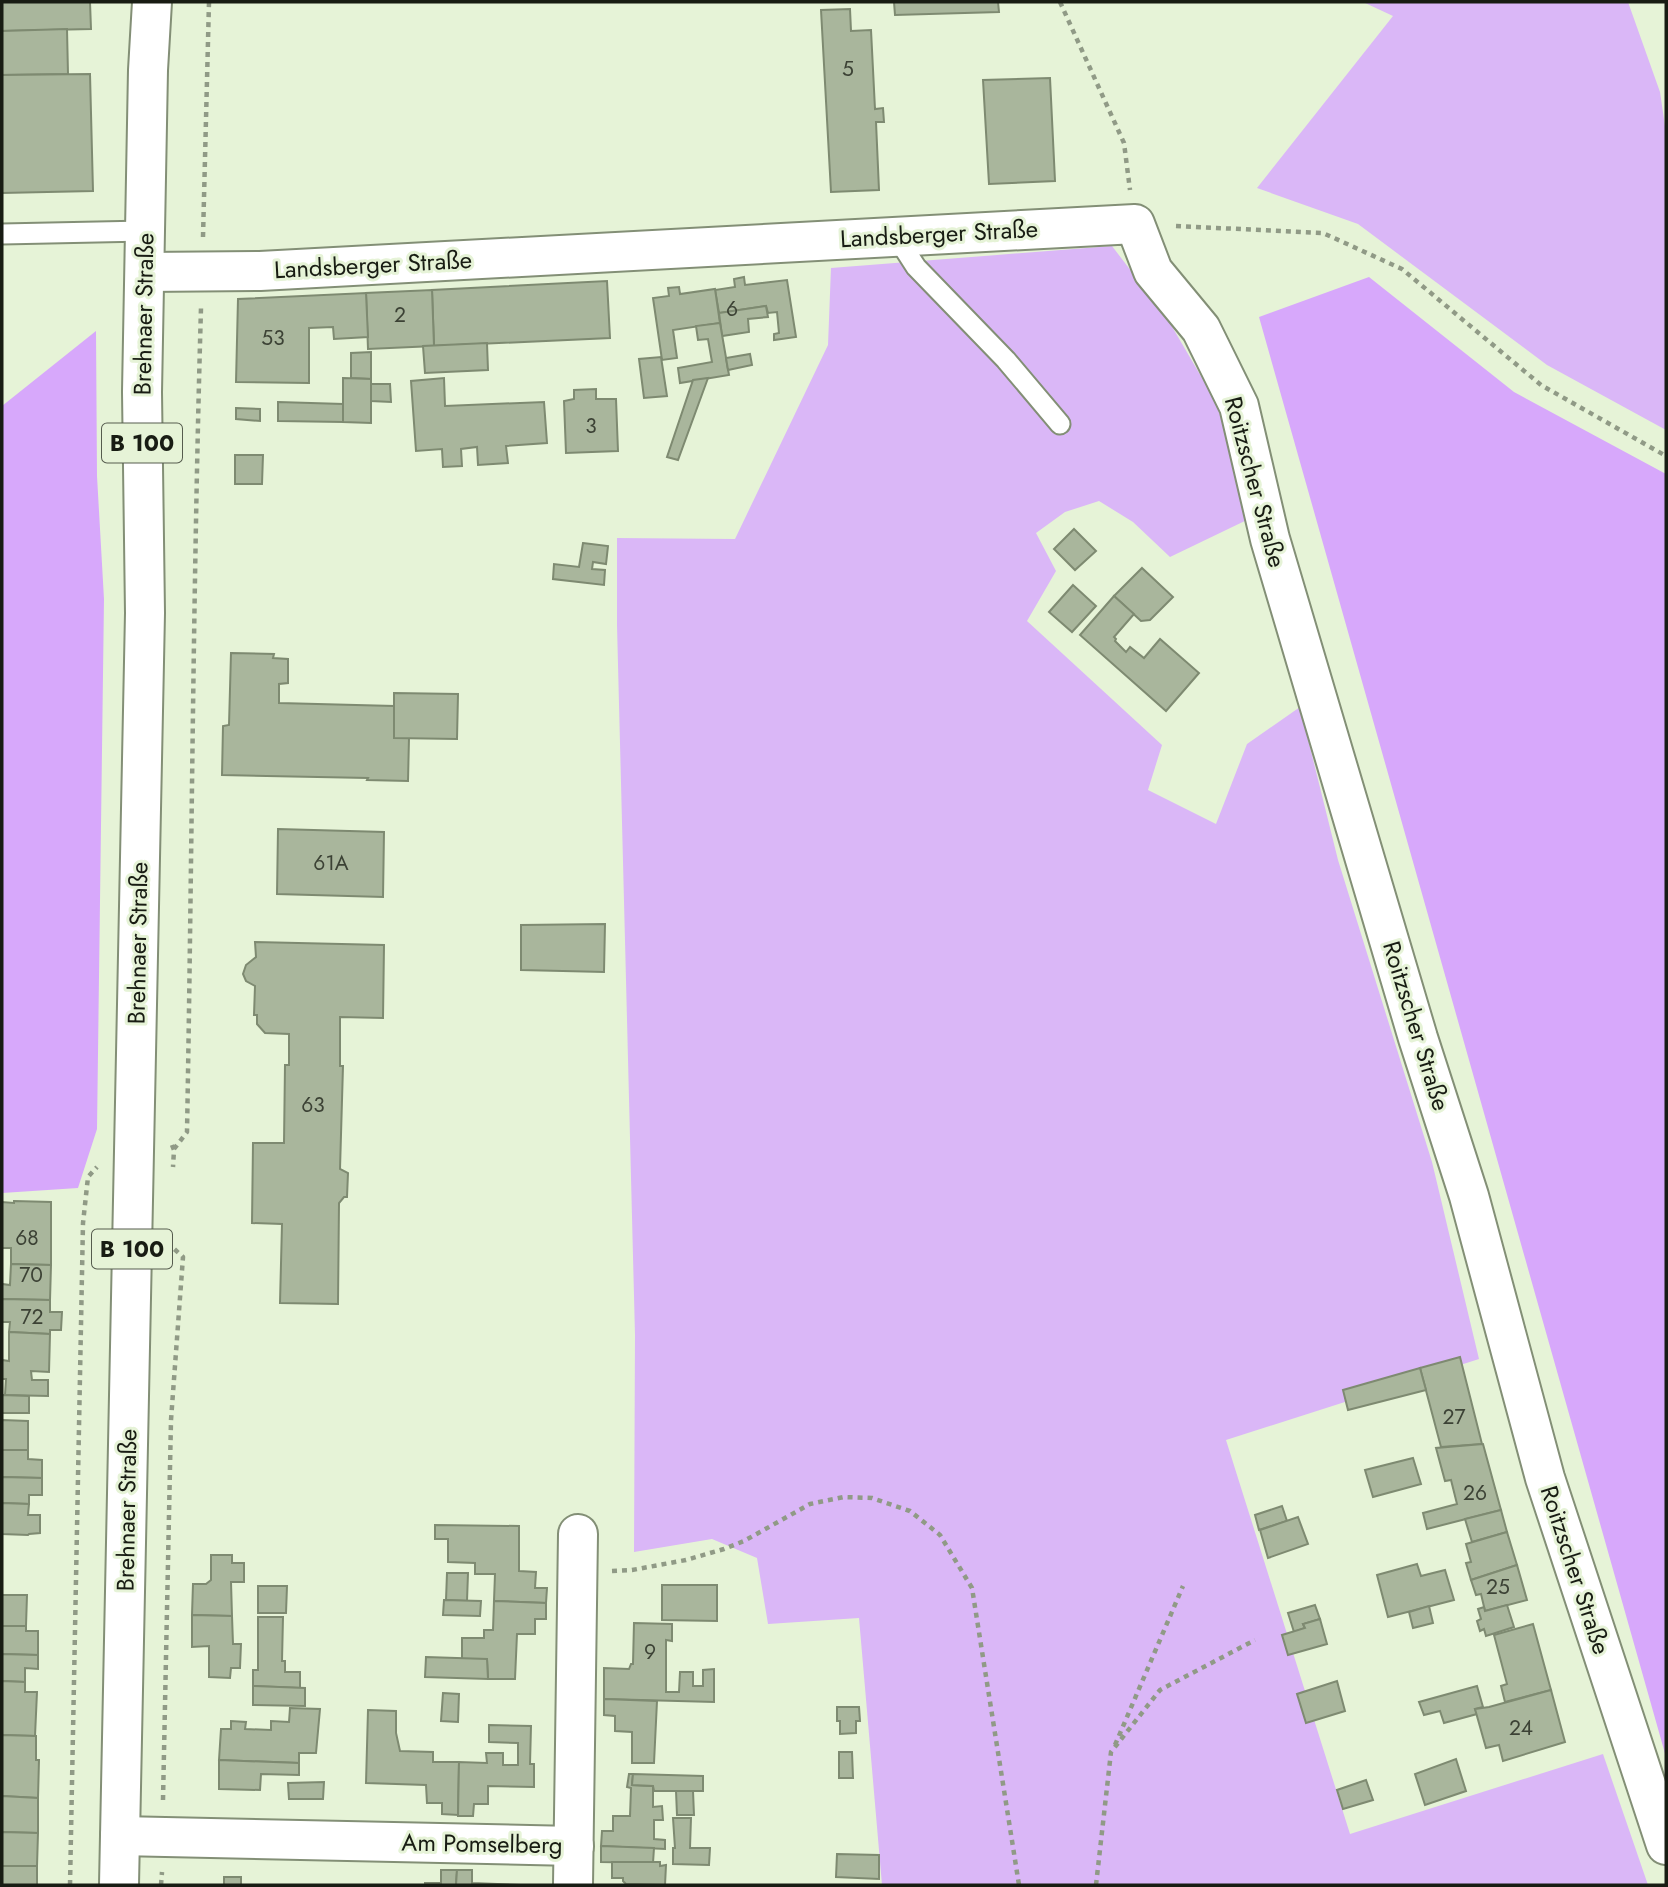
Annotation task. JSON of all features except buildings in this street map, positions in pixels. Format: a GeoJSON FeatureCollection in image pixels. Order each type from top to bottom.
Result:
{"type":"FeatureCollection","features":[{"type":"Feature","properties":{"kind":"street","name":"Brehnaer Straße"},"geometry":{"type":"LineString","coordinates":[[119,1885],[145,613],[142,439],[148,70],[152,2]]}},
{"type":"Feature","properties":{"kind":"street","name":"Landsberger Straße"},"geometry":{"type":"LineString","coordinates":[[145,272],[260,271],[1135,224]]}},
{"type":"Feature","properties":{"kind":"street","name":"Roitzscher Straße"},"geometry":{"type":"LineString","coordinates":[[1135,224],[1153,271],[1200,328],[1239,406],[1270,540],[1418,1038],[1469,1196],[1545,1478],[1666,1845]]}},
{"type":"Feature","properties":{"kind":"street","name":"Am Pomselberg"},"geometry":{"type":"LineString","coordinates":[[120,1836],[574,1846],[578,1534]]}},
{"type":"Feature","properties":{"kind":"street"},"geometry":{"type":"LineString","coordinates":[[573,1885],[574,1846]]}},
{"type":"Feature","properties":{"kind":"lane"},"geometry":{"type":"LineString","coordinates":[[2,234],[145,231]]}},
{"type":"Feature","properties":{"kind":"lane"},"geometry":{"type":"LineString","coordinates":[[896,236],[916,267],[1006,359],[1060,424]]}},
{"type":"Feature","properties":{"kind":"path"},"geometry":{"type":"LineString","coordinates":[[174,1150],[187,1132],[193,850],[192,720],[209,2]]}},
{"type":"Feature","properties":{"kind":"path"},"geometry":{"type":"LineString","coordinates":[[1060,2],[1124,143],[1135,224],[1323,233],[1402,270],[1541,385],[1666,456]]}},
{"type":"Feature","properties":{"kind":"path"},"geometry":{"type":"LineString","coordinates":[[70,1885],[83,1223],[88,1177],[135,1121]]}},
{"type":"Feature","properties":{"kind":"path"},"geometry":{"type":"LineString","coordinates":[[161,1885],[171,1420],[183,1256],[172,1247]]}},
{"type":"Feature","properties":{"kind":"path"},"geometry":{"type":"LineString","coordinates":[[577,1573],[632,1570],[724,1549],[744,1541],[810,1504],[844,1497],[872,1498],[910,1511],[940,1535],[972,1588],[1019,1885]]}},
{"type":"Feature","properties":{"kind":"path"},"geometry":{"type":"LineString","coordinates":[[1096,1885],[1111,1752],[1183,1586]]}},
{"type":"Feature","properties":{"kind":"path"},"geometry":{"type":"LineString","coordinates":[[1111,1752],[1160,1690],[1255,1640]]}},
{"type":"Feature","properties":{"kind":"shaded area"},"geometry":{"type":"Polygon","coordinates":[[[1363,2],[1628,2],[1660,92],[1666,133],[1666,430],[1547,365],[1358,224],[1257,188],[1393,16],[1363,2]]]}},
{"type":"Feature","properties":{"kind":"shaded area"},"geometry":{"type":"Polygon","coordinates":[[[1112,246],[1167,318],[1216,402],[1251,518],[1170,557],[1133,522],[1099,501],[1065,512],[1036,533],[1056,571],[1027,621],[1162,745],[1148,790],[1216,824],[1247,744],[1300,707],[1338,860],[1432,1162],[1479,1359],[1226,1440],[1350,1834],[1603,1754],[1648,1885],[882,1885],[859,1618],[768,1624],[757,1558],[712,1539],[634,1552],[635,1335],[617,538],[735,539],[828,345],[831,268],[1112,246]]]}},
{"type":"Feature","properties":{"kind":"shaded area"},"geometry":{"type":"Polygon","coordinates":[[[1369,277],[1514,392],[1666,474],[1666,1757],[1259,317],[1369,277]]]}},
{"type":"Feature","properties":{"kind":"shaded area"},"geometry":{"type":"Polygon","coordinates":[[[96,331],[97,476],[104,599],[97,1129],[78,1188],[2,1193],[2,406],[96,331]]]}}]}
